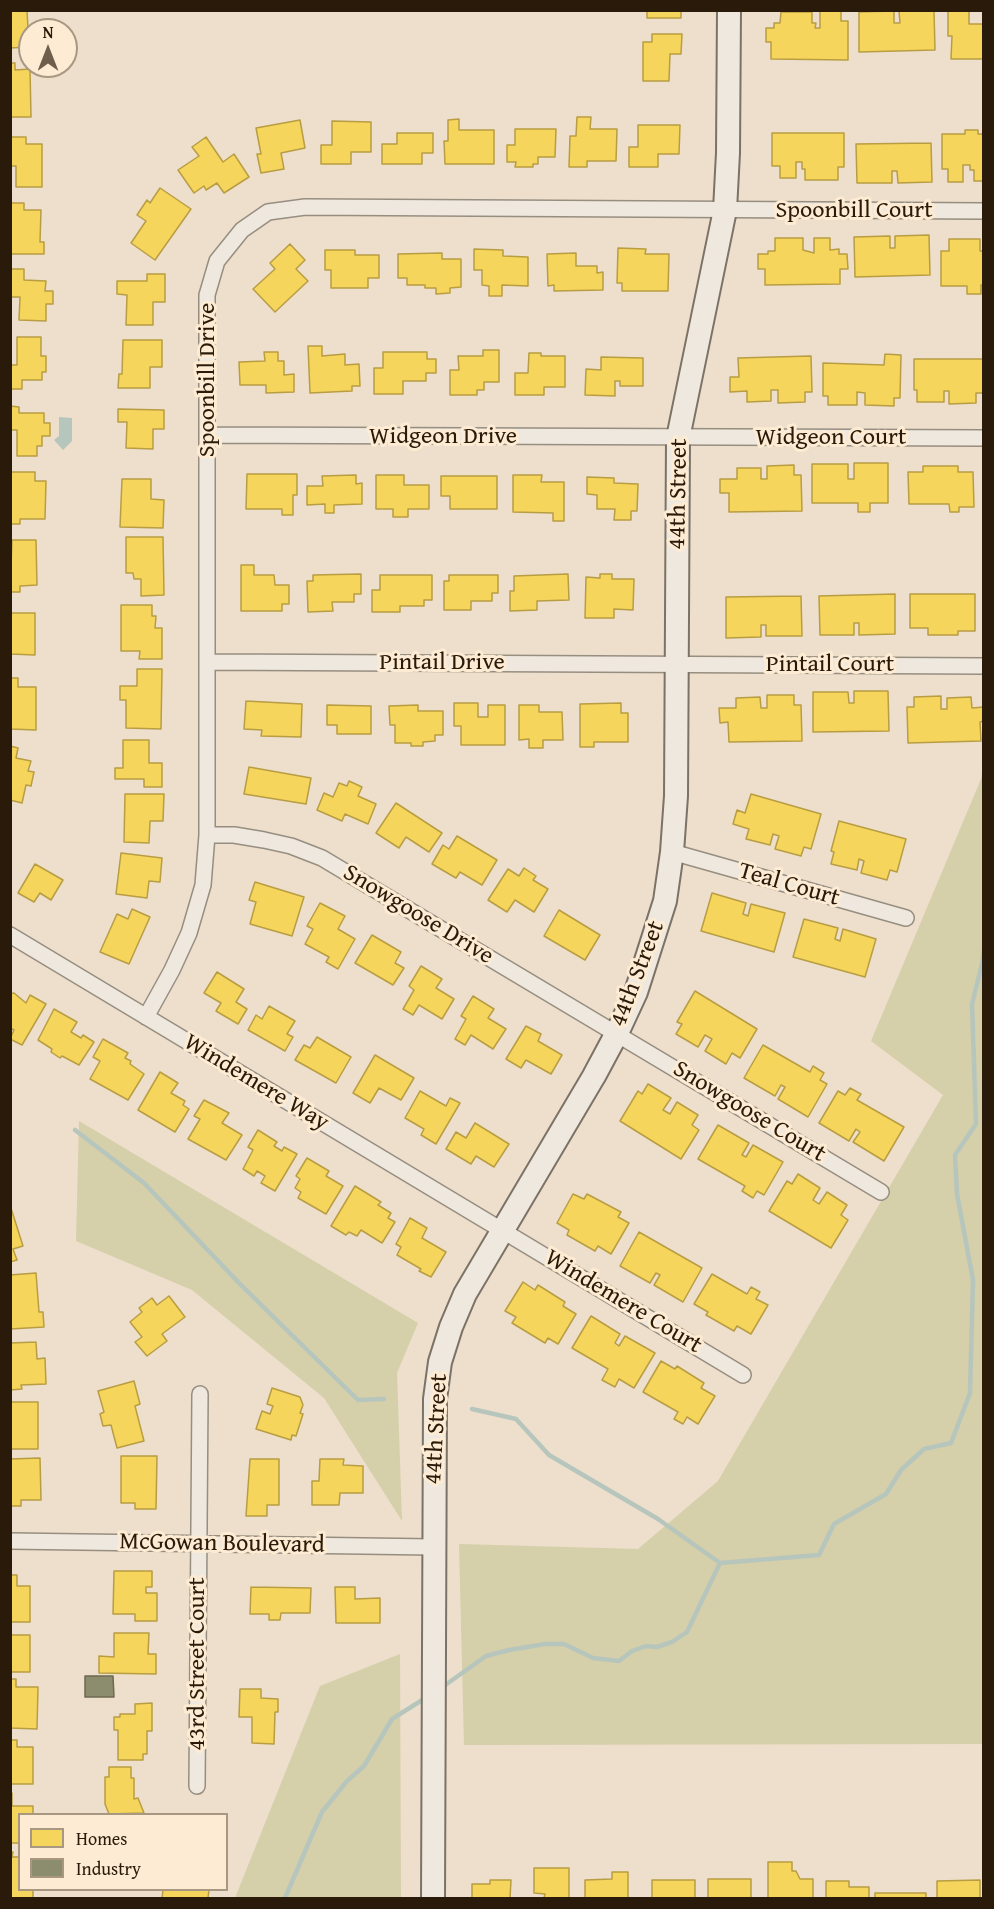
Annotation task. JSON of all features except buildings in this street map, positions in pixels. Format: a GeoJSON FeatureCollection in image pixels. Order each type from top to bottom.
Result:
{"type":"FeatureCollection","features":[{"type":"Feature","properties":{"kind":"street","name":"44th Street"},"geometry":{"type":"LineString","coordinates":[[433,1899],[434,1418],[440,1362],[465,1294],[594,1076],[616,1033],[636,992],[665,901],[672,852],[676,796],[678,438],[725,210],[728,153],[729,10]]}},
{"type":"Feature","properties":{"kind":"street","name":"Spoonbill Drive"},"geometry":{"type":"LineString","coordinates":[[146,1017],[189,933],[203,885],[207,835],[207,294],[217,261],[242,230],[268,212],[305,207],[725,210]]}},
{"type":"Feature","properties":{"kind":"street","name":"Spoonbill Court"},"geometry":{"type":"LineString","coordinates":[[725,210],[984,211]]}},
{"type":"Feature","properties":{"kind":"street","name":"Widgeon Drive"},"geometry":{"type":"LineString","coordinates":[[208,435],[678,438]]}},
{"type":"Feature","properties":{"kind":"street","name":"Widgeon Court"},"geometry":{"type":"LineString","coordinates":[[678,438],[984,438]]}},
{"type":"Feature","properties":{"kind":"street","name":"Pintail Drive"},"geometry":{"type":"LineString","coordinates":[[207,662],[677,665]]}},
{"type":"Feature","properties":{"kind":"street","name":"Pintail Court"},"geometry":{"type":"LineString","coordinates":[[677,665],[984,666]]}},
{"type":"Feature","properties":{"kind":"street","name":"Snowgoose Drive"},"geometry":{"type":"LineString","coordinates":[[207,835],[234,835],[264,840],[291,846],[322,858],[616,1033]]}},
{"type":"Feature","properties":{"kind":"street","name":"Teal Court"},"geometry":{"type":"LineString","coordinates":[[672,852],[906,918]]}},
{"type":"Feature","properties":{"kind":"street","name":"Windemere Way"},"geometry":{"type":"LineString","coordinates":[[10,935],[502,1230]]}},
{"type":"Feature","properties":{"kind":"street","name":"Snowgoose Court"},"geometry":{"type":"LineString","coordinates":[[616,1033],[881,1192]]}},
{"type":"Feature","properties":{"kind":"street","name":"Windemere Court"},"geometry":{"type":"LineString","coordinates":[[502,1230],[743,1375]]}},
{"type":"Feature","properties":{"kind":"street","name":"43rd Street Court"},"geometry":{"type":"LineString","coordinates":[[198,1786],[200,1394]]}},
{"type":"Feature","properties":{"kind":"street","name":"McGowan Boulevard"},"geometry":{"type":"LineString","coordinates":[[10,1540],[433,1547]]}},
{"type":"Feature","properties":{"kind":"shaded area"},"geometry":{"type":"Polygon","coordinates":[[[59,417],[72,418],[72,441],[63,450],[54,440],[59,436],[59,417]]]}},
{"type":"Feature","properties":{"kind":"shaded area"},"geometry":{"type":"Polygon","coordinates":[[[983,767],[983,1744],[464,1745],[459,1544],[638,1549],[718,1481],[943,1095],[871,1041],[981,779],[983,767]]]}},
{"type":"Feature","properties":{"kind":"shaded area"},"geometry":{"type":"Polygon","coordinates":[[[79,1121],[418,1323],[397,1373],[402,1521],[324,1398],[192,1290],[76,1241],[79,1121]]]}},
{"type":"Feature","properties":{"kind":"shaded area"},"geometry":{"type":"Polygon","coordinates":[[[400,1654],[401,1898],[235,1898],[320,1686],[400,1654]]]}},
{"type":"Feature","properties":{"kind":"waterway"},"geometry":{"type":"LineString","coordinates":[[441,1688],[486,1656],[509,1650],[545,1644],[564,1644],[593,1658],[619,1661],[632,1651],[646,1646],[657,1647],[672,1642],[687,1632],[720,1563],[819,1555],[834,1524],[886,1494],[901,1470],[924,1449],[951,1443],[970,1393],[973,1280],[957,1194],[955,1155],[976,1124],[972,1004],[984,950]]}},
{"type":"Feature","properties":{"kind":"waterway"},"geometry":{"type":"LineString","coordinates":[[75,1130],[144,1183],[240,1284],[358,1400],[384,1399]]}},
{"type":"Feature","properties":{"kind":"waterway"},"geometry":{"type":"LineString","coordinates":[[472,1409],[516,1419],[549,1455],[658,1519],[720,1563]]}},
{"type":"Feature","properties":{"kind":"waterway"},"geometry":{"type":"LineString","coordinates":[[285,1898],[322,1812],[347,1781],[364,1766],[392,1719],[427,1697]]}}]}
